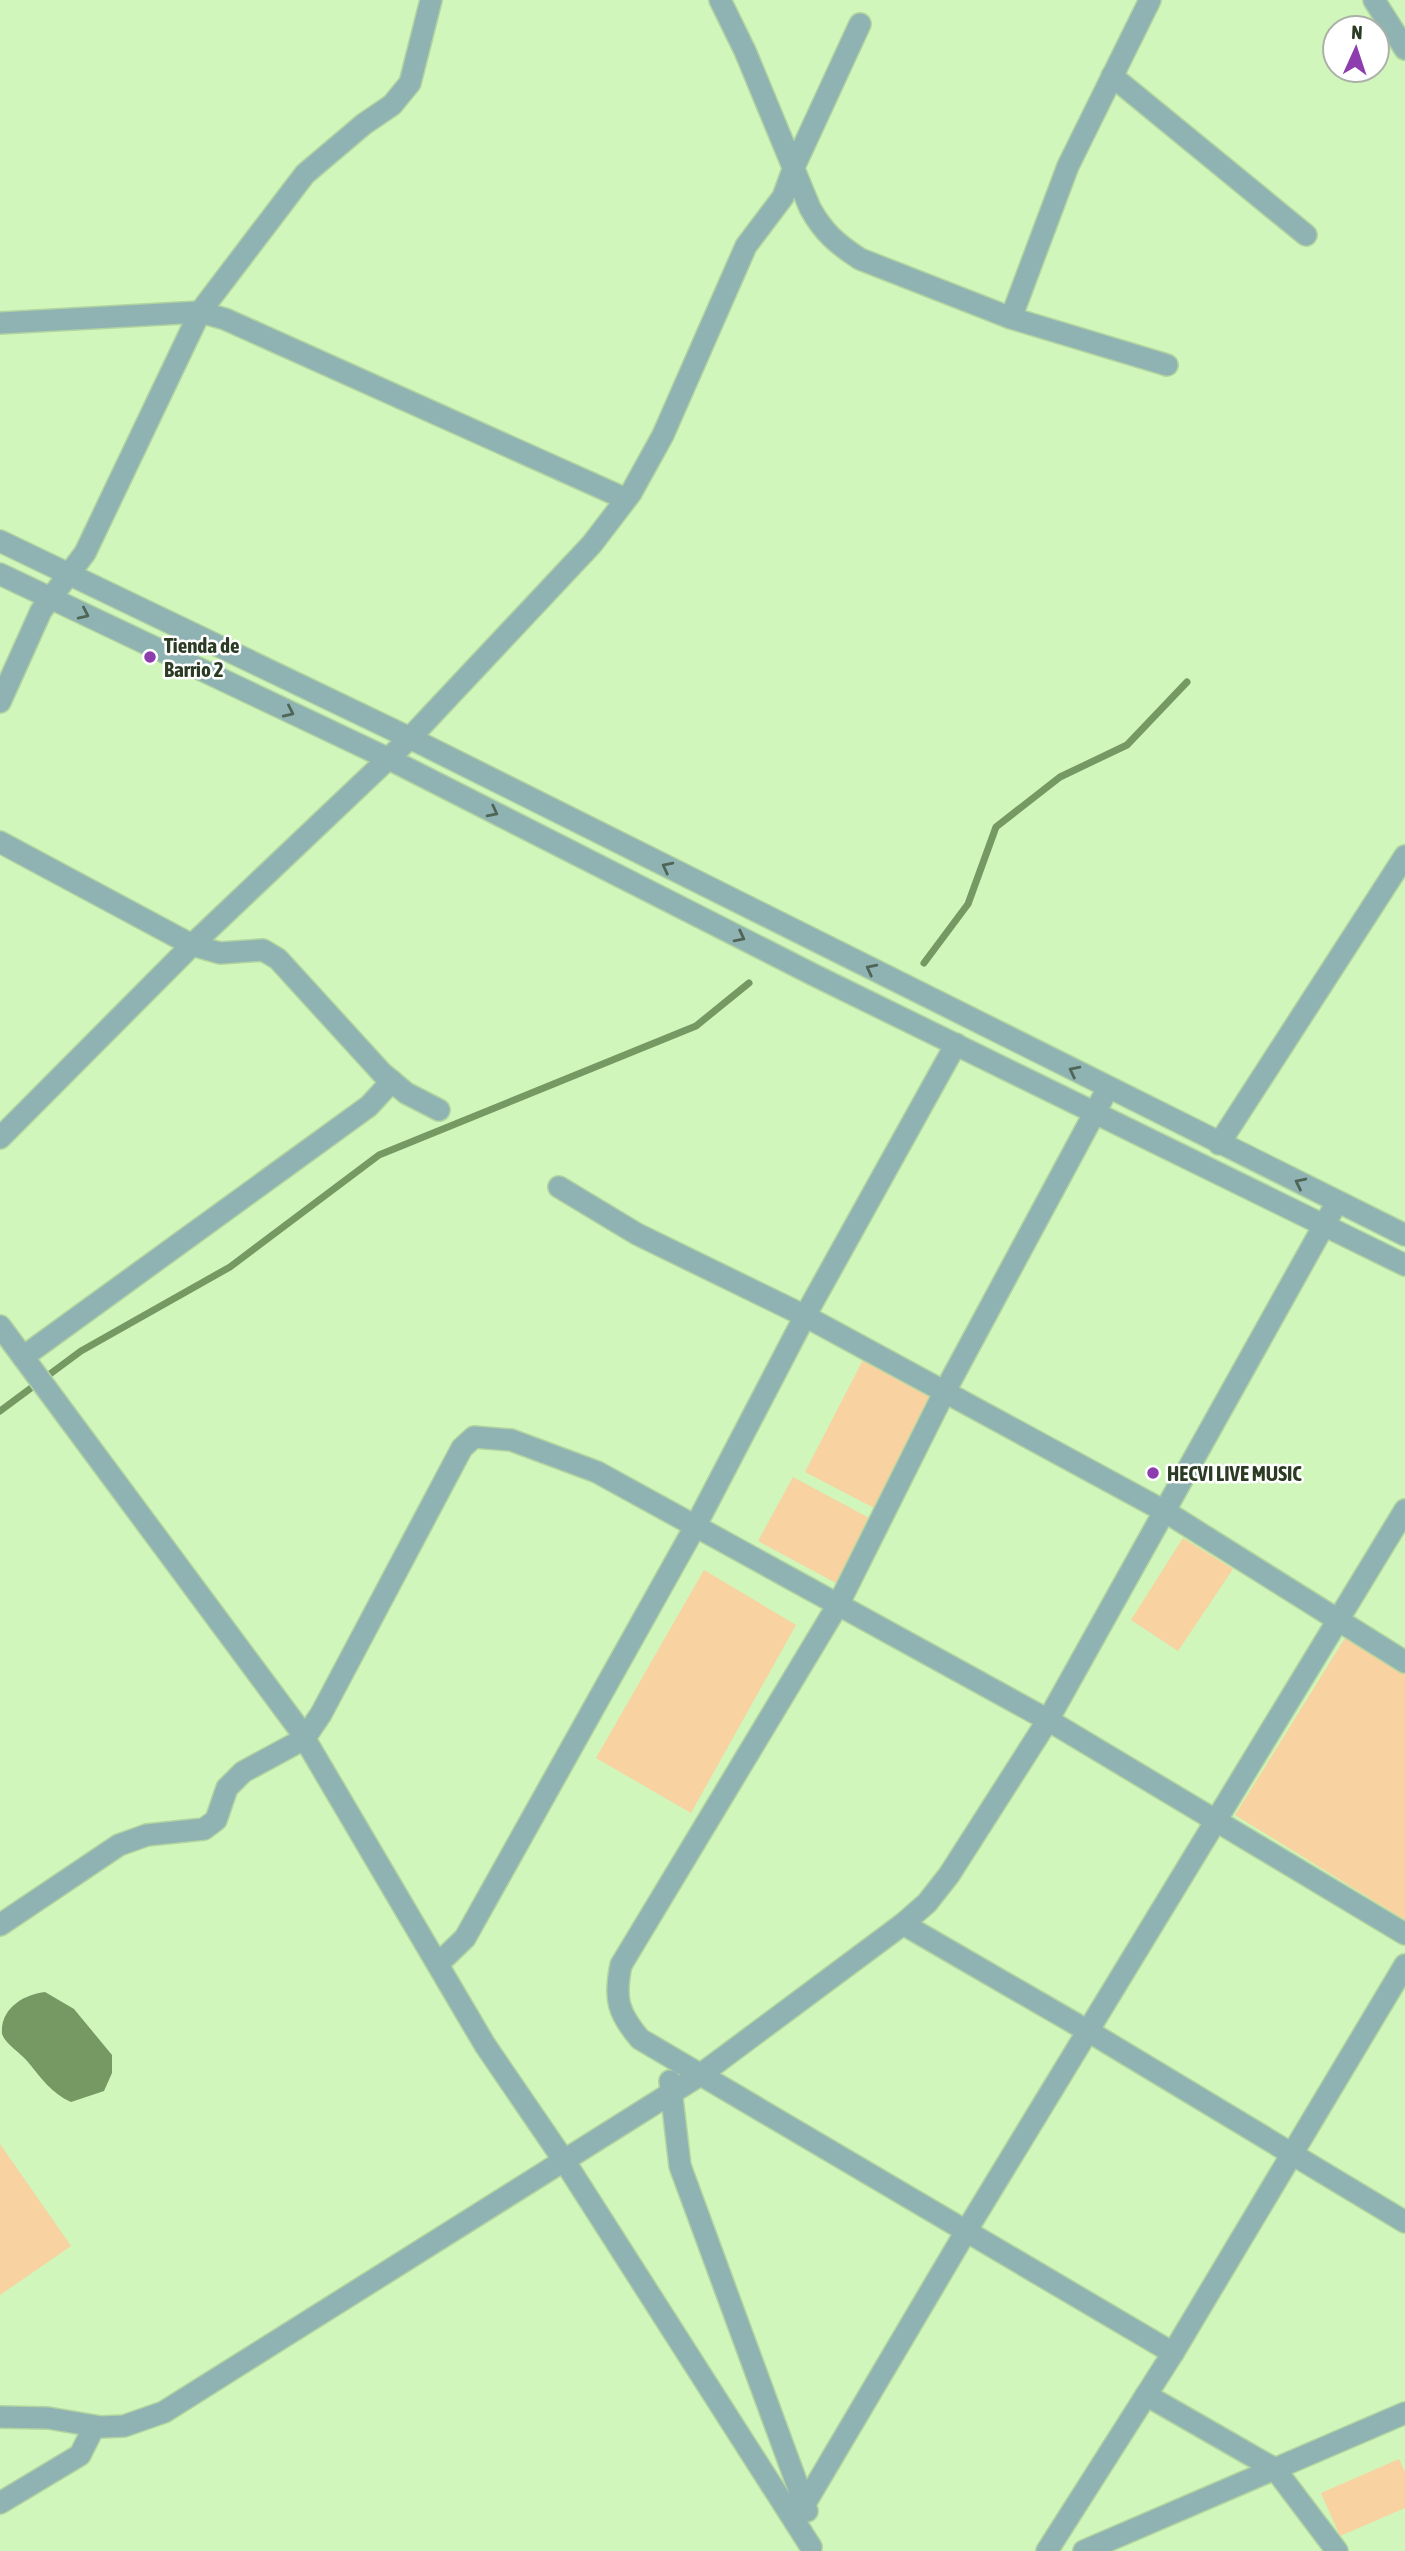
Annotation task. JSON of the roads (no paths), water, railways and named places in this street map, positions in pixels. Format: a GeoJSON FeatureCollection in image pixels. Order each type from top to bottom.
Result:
{"type":"FeatureCollection","features":[{"type":"Feature","properties":{"kind":"street"},"geometry":{"type":"LineString","coordinates":[[0,702],[41,611],[85,553],[200,312],[305,174],[364,124],[392,105],[410,83],[431,0]]}},
{"type":"Feature","properties":{"kind":"street"},"geometry":{"type":"LineString","coordinates":[[720,0],[823,231],[841,246],[860,259],[1011,318],[1167,365]]}},
{"type":"Feature","properties":{"kind":"street"},"geometry":{"type":"LineString","coordinates":[[1011,318],[1068,166],[1150,0]]}},
{"type":"Feature","properties":{"kind":"street"},"geometry":{"type":"LineString","coordinates":[[1374,0],[1405,49]]}},
{"type":"Feature","properties":{"kind":"street"},"geometry":{"type":"LineString","coordinates":[[0,1138],[191,945],[410,738],[592,544],[626,499],[663,435],[746,246],[783,197],[794,167],[860,24]]}},
{"type":"Feature","properties":{"kind":"street"},"geometry":{"type":"LineString","coordinates":[[1112,76],[1306,235]]}},
{"type":"Feature","properties":{"kind":"street"},"geometry":{"type":"LineString","coordinates":[[0,323],[200,312],[225,319],[626,499]]}},
{"type":"Feature","properties":{"kind":"street"},"geometry":{"type":"LineString","coordinates":[[0,541],[410,738],[1405,1235]]}},
{"type":"Feature","properties":{"kind":"street"},"geometry":{"type":"LineString","coordinates":[[0,574],[389,759],[956,1044],[1405,1265]]}},
{"type":"Feature","properties":{"kind":"street"},"geometry":{"type":"LineString","coordinates":[[0,842],[191,945],[220,953],[263,950],[278,959],[391,1081],[439,1110]]}},
{"type":"Feature","properties":{"kind":"street"},"geometry":{"type":"LineString","coordinates":[[1219,1144],[1405,856]]}},
{"type":"Feature","properties":{"kind":"street"},"geometry":{"type":"LineString","coordinates":[[439,1963],[465,1938],[696,1525],[805,1316],[956,1044]]}},
{"type":"Feature","properties":{"kind":"street"},"geometry":{"type":"LineString","coordinates":[[23,1357],[369,1106],[391,1081]]}},
{"type":"Feature","properties":{"kind":"street"},"geometry":{"type":"LineString","coordinates":[[1108,1088],[1093,1111],[944,1392],[839,1602],[621,1965],[617,1999],[622,2018],[640,2039],[965,2233],[1173,2353]]}},
{"type":"Feature","properties":{"kind":"street"},"geometry":{"type":"LineString","coordinates":[[559,1187],[637,1234],[805,1316],[1166,1513],[1338,1622],[1405,1661]]}},
{"type":"Feature","properties":{"kind":"street"},"geometry":{"type":"LineString","coordinates":[[0,2417],[48,2418],[94,2427],[124,2426],[164,2412],[565,2162],[672,2090],[700,2075],[903,1924],[927,1903],[949,1875],[1048,1720],[1166,1513],[1322,1224],[1337,1202]]}},
{"type":"Feature","properties":{"kind":"street"},"geometry":{"type":"LineString","coordinates":[[0,1326],[304,1738],[485,2045],[565,2162],[813,2549]]}},
{"type":"Feature","properties":{"kind":"street"},"geometry":{"type":"LineString","coordinates":[[0,1926],[119,1845],[147,1835],[204,1829],[216,1820],[227,1788],[243,1772],[304,1738],[321,1714],[462,1448],[474,1437],[511,1440],[597,1472],[839,1602],[1048,1720],[1214,1822],[1405,1934]]}},
{"type":"Feature","properties":{"kind":"street"},"geometry":{"type":"LineString","coordinates":[[806,2502],[965,2233],[1405,1510]]}},
{"type":"Feature","properties":{"kind":"street"},"geometry":{"type":"LineString","coordinates":[[903,1924],[1088,2031],[1405,2222]]}},
{"type":"Feature","properties":{"kind":"street"},"geometry":{"type":"LineString","coordinates":[[1047,2551],[1173,2353],[1294,2155],[1405,1965]]}},
{"type":"Feature","properties":{"kind":"street"},"geometry":{"type":"LineString","coordinates":[[662,2053],[672,2090],[674,2136],[680,2166],[806,2502],[813,2549]]}},
{"type":"Feature","properties":{"kind":"street"},"geometry":{"type":"LineString","coordinates":[[1146,2395],[1275,2469],[1338,2551]]}},
{"type":"Feature","properties":{"kind":"street"},"geometry":{"type":"LineString","coordinates":[[1084,2551],[1405,2413]]}},
{"type":"Feature","properties":{"kind":"street"},"geometry":{"type":"LineString","coordinates":[[0,2503],[80,2455],[94,2427]]}},
{"type":"Feature","properties":{"kind":"waterway"},"geometry":{"type":"LineString","coordinates":[[924,963],[968,904],[996,827],[1060,777],[1127,745],[1187,682]]}},
{"type":"Feature","properties":{"kind":"waterway"},"geometry":{"type":"LineString","coordinates":[[0,1411],[81,1351],[230,1267],[379,1155],[696,1026],[749,983]]}},
{"type":"Feature","properties":{"kind":"place","name":"Tienda de Barrio 2"},"geometry":{"type":"Point","coordinates":[150,657]}},
{"type":"Feature","properties":{"kind":"place","name":"HECVI LIVE MUSIC"},"geometry":{"type":"Point","coordinates":[1153,1473]}}]}
